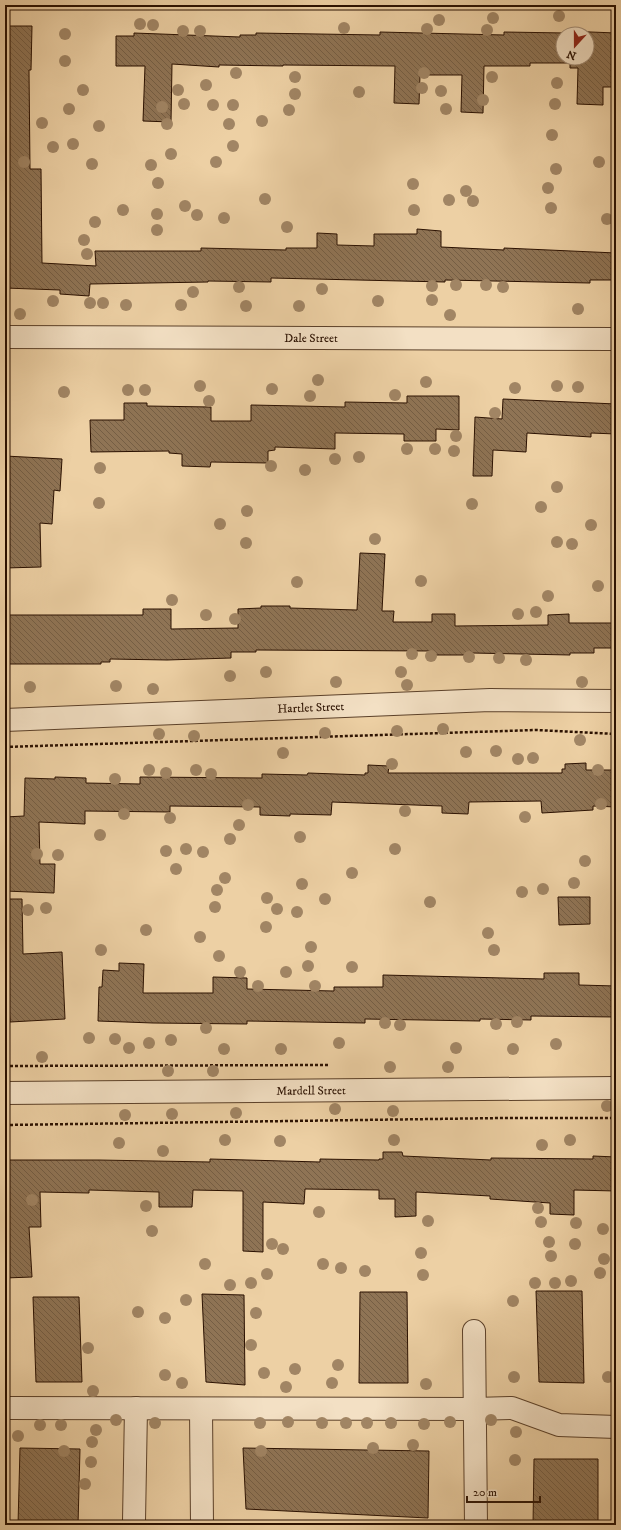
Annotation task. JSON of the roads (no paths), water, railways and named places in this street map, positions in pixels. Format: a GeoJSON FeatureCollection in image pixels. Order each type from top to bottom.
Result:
{"type":"FeatureCollection","features":[{"type":"Feature","properties":{"kind":"street","name":"Dale Street"},"geometry":{"type":"LineString","coordinates":[[5,337],[616,339]]}},
{"type":"Feature","properties":{"kind":"street","name":"Hartlet Street"},"geometry":{"type":"LineString","coordinates":[[5,720],[490,700],[616,701]]}},
{"type":"Feature","properties":{"kind":"street","name":"Mardell Street"},"geometry":{"type":"LineString","coordinates":[[5,1093],[616,1088]]}},
{"type":"Feature","properties":{"kind":"street"},"geometry":{"type":"LineString","coordinates":[[474,1331],[476,1525]]}},
{"type":"Feature","properties":{"kind":"street"},"geometry":{"type":"LineString","coordinates":[[5,1408],[512,1408],[559,1425],[616,1427]]}},
{"type":"Feature","properties":{"kind":"street"},"geometry":{"type":"LineString","coordinates":[[134,1522],[136,1408]]}},
{"type":"Feature","properties":{"kind":"street"},"geometry":{"type":"LineString","coordinates":[[201,1408],[202,1525]]}}]}
